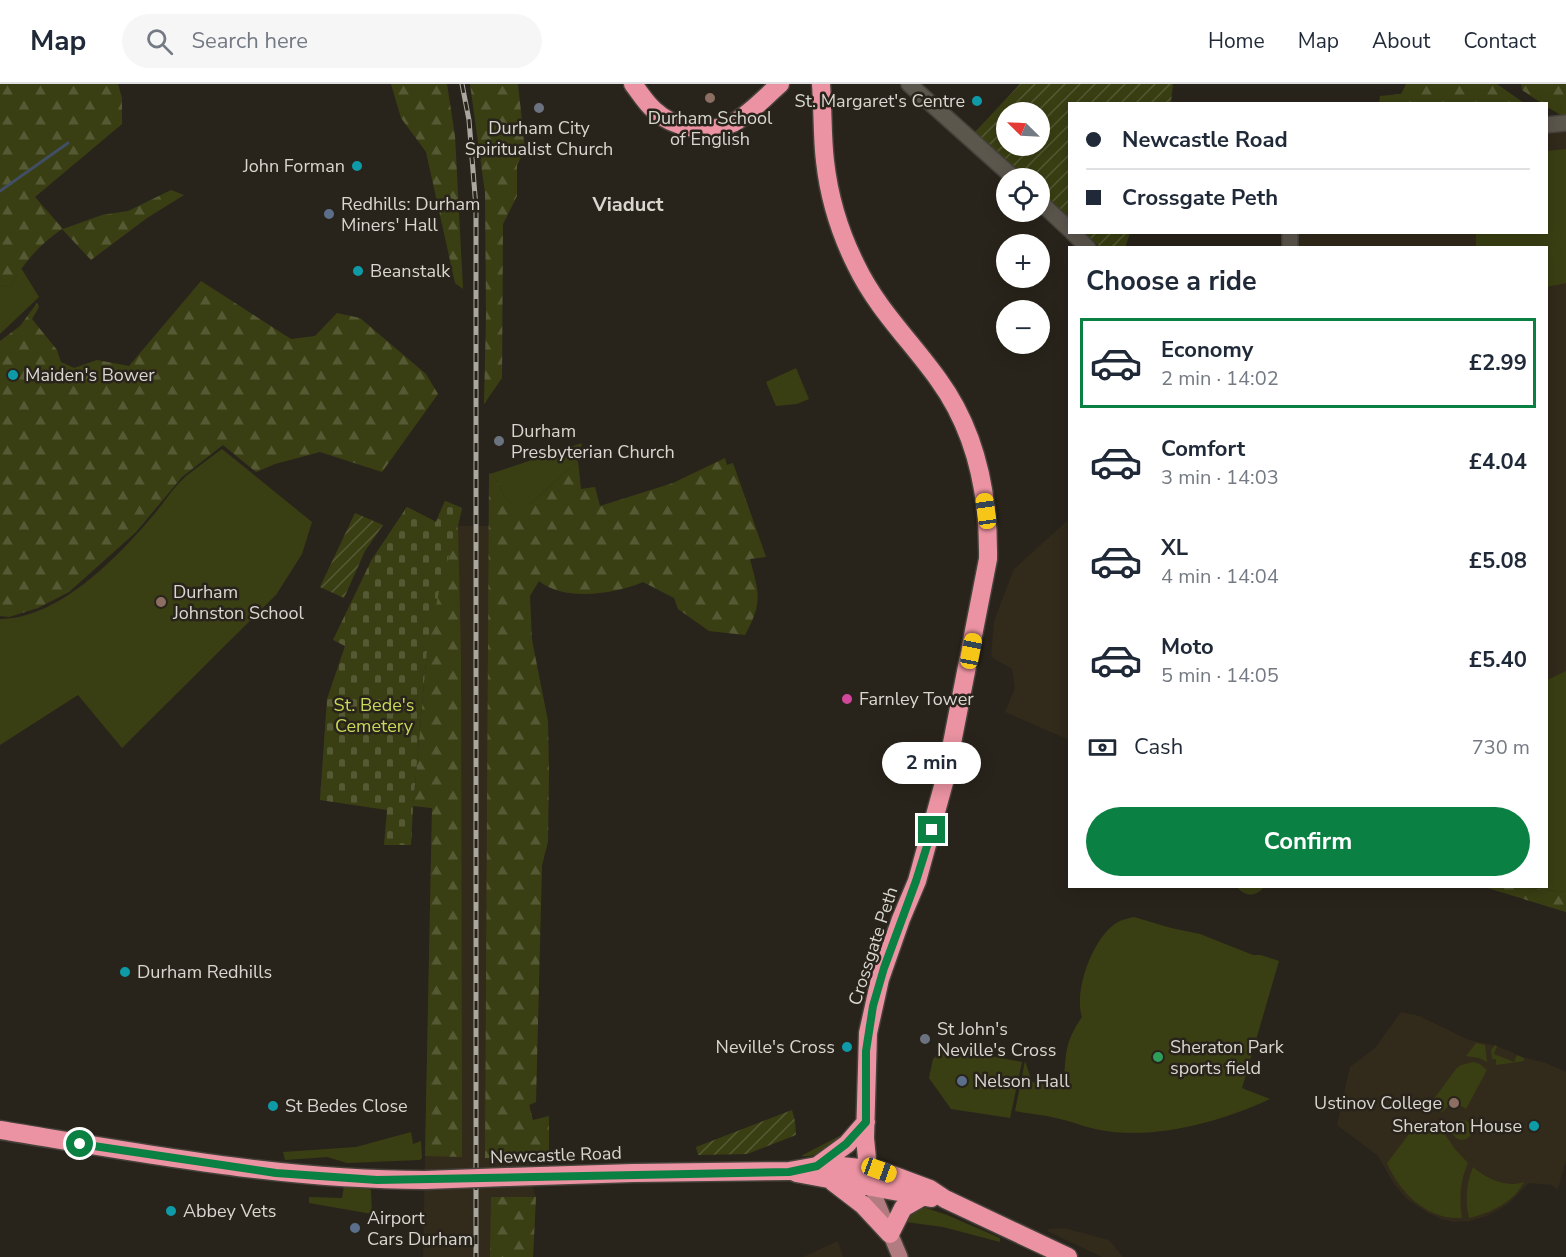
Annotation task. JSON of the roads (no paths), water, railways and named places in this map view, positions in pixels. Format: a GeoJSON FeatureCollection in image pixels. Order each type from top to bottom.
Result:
{"type":"FeatureCollection","features":[{"type":"Feature","properties":{"kind":"highway"},"geometry":{"type":"LineString","coordinates":[[633,84],[644,100],[663,117],[687,128],[703,129],[718,128],[733,123],[780,84]]}},
{"type":"Feature","properties":{"kind":"highway","name":"Crossgate Peth"},"geometry":{"type":"LineString","coordinates":[[821,84],[824,159],[828,186],[840,228],[871,294],[939,380],[965,424],[981,475],[988,530],[988,559],[959,713],[932,830],[873,1006],[866,1051],[866,1118],[873,1138],[876,1178]]}},
{"type":"Feature","properties":{"kind":"highway"},"geometry":{"type":"LineString","coordinates":[[817,1166],[846,1144],[866,1118]]}},
{"type":"Feature","properties":{"kind":"highway","name":"Newcastle Road"},"geometry":{"type":"LineString","coordinates":[[0,1130],[125,1152],[276,1173],[325,1177],[425,1180],[789,1172],[817,1166],[876,1178]]}},
{"type":"Feature","properties":{"kind":"highway","name":"Newcastle Road"},"geometry":{"type":"LineString","coordinates":[[789,1172],[832,1181],[876,1178]]}},
{"type":"Feature","properties":{"kind":"highway"},"geometry":{"type":"LineString","coordinates":[[876,1178],[922,1197],[945,1199]]}},
{"type":"Feature","properties":{"kind":"highway"},"geometry":{"type":"LineString","coordinates":[[876,1178],[930,1190],[1068,1257]]}},
{"type":"Feature","properties":{"kind":"highway"},"geometry":{"type":"LineString","coordinates":[[832,1181],[863,1205],[890,1234],[903,1208],[922,1197]]}},
{"type":"Feature","properties":{"kind":"main road"},"geometry":{"type":"LineString","coordinates":[[876,1178],[890,1234],[900,1257]]}},
{"type":"Feature","properties":{"kind":"street"},"geometry":{"type":"LineString","coordinates":[[909,84],[1003,168]]}},
{"type":"Feature","properties":{"kind":"street"},"geometry":{"type":"LineString","coordinates":[[1548,125],[1566,123]]}},
{"type":"Feature","properties":{"kind":"street"},"geometry":{"type":"LineString","coordinates":[[1050,211],[1068,228]]}},
{"type":"Feature","properties":{"kind":"street"},"geometry":{"type":"LineString","coordinates":[[1074,234],[1086,246]]}},
{"type":"Feature","properties":{"kind":"waterway"},"geometry":{"type":"LineString","coordinates":[[0,191],[68,143]]}},
{"type":"Feature","properties":{"kind":"railway"},"geometry":{"type":"LineString","coordinates":[[462,84],[469,120],[476,208],[476,1257]]}},
{"type":"Feature","properties":{"kind":"place","name":"Durham School of English"},"geometry":{"type":"Point","coordinates":[710,98]}},
{"type":"Feature","properties":{"kind":"place","name":"St. Margaret's Centre"},"geometry":{"type":"Point","coordinates":[977,101]}},
{"type":"Feature","properties":{"kind":"place","name":"Durham City Spiritualist Church"},"geometry":{"type":"Point","coordinates":[539,108]}},
{"type":"Feature","properties":{"kind":"place","name":"John Forman"},"geometry":{"type":"Point","coordinates":[357,166]}},
{"type":"Feature","properties":{"kind":"place","name":"Redhills: Durham Miners' Hall"},"geometry":{"type":"Point","coordinates":[329,214]}},
{"type":"Feature","properties":{"kind":"place","name":"Beanstalk"},"geometry":{"type":"Point","coordinates":[358,271]}},
{"type":"Feature","properties":{"kind":"place","name":"Maiden's Bower"},"geometry":{"type":"Point","coordinates":[13,375]}},
{"type":"Feature","properties":{"kind":"place","name":"Durham Presbyterian Church"},"geometry":{"type":"Point","coordinates":[499,441]}},
{"type":"Feature","properties":{"kind":"place","name":"Durham Johnston School"},"geometry":{"type":"Point","coordinates":[161,602]}},
{"type":"Feature","properties":{"kind":"place","name":"Farnley Tower"},"geometry":{"type":"Point","coordinates":[847,699]}},
{"type":"Feature","properties":{"kind":"place","name":"Durham Redhills"},"geometry":{"type":"Point","coordinates":[125,972]}},
{"type":"Feature","properties":{"kind":"place","name":"St John's Neville's Cross"},"geometry":{"type":"Point","coordinates":[925,1039]}},
{"type":"Feature","properties":{"kind":"place","name":"Neville's Cross"},"geometry":{"type":"Point","coordinates":[847,1047]}},
{"type":"Feature","properties":{"kind":"place","name":"Sheraton Park sports field"},"geometry":{"type":"Point","coordinates":[1158,1057]}},
{"type":"Feature","properties":{"kind":"place","name":"Nelson Hall"},"geometry":{"type":"Point","coordinates":[962,1081]}},
{"type":"Feature","properties":{"kind":"place","name":"Ustinov College"},"geometry":{"type":"Point","coordinates":[1454,1103]}},
{"type":"Feature","properties":{"kind":"place","name":"St Bedes Close"},"geometry":{"type":"Point","coordinates":[273,1106]}},
{"type":"Feature","properties":{"kind":"place","name":"Sheraton House"},"geometry":{"type":"Point","coordinates":[1534,1126]}},
{"type":"Feature","properties":{"kind":"place","name":"Abbey Vets"},"geometry":{"type":"Point","coordinates":[171,1211]}},
{"type":"Feature","properties":{"kind":"place","name":"Airport Cars Durham"},"geometry":{"type":"Point","coordinates":[355,1228]}},
{"type":"Feature","properties":{"kind":"district","name":"Viaduct"},"geometry":{"type":"Point","coordinates":[628,204]}},
{"type":"Feature","properties":{"kind":"park label","name":"St. Bede's Cemetery"},"geometry":{"type":"Point","coordinates":[374,715]}}]}
